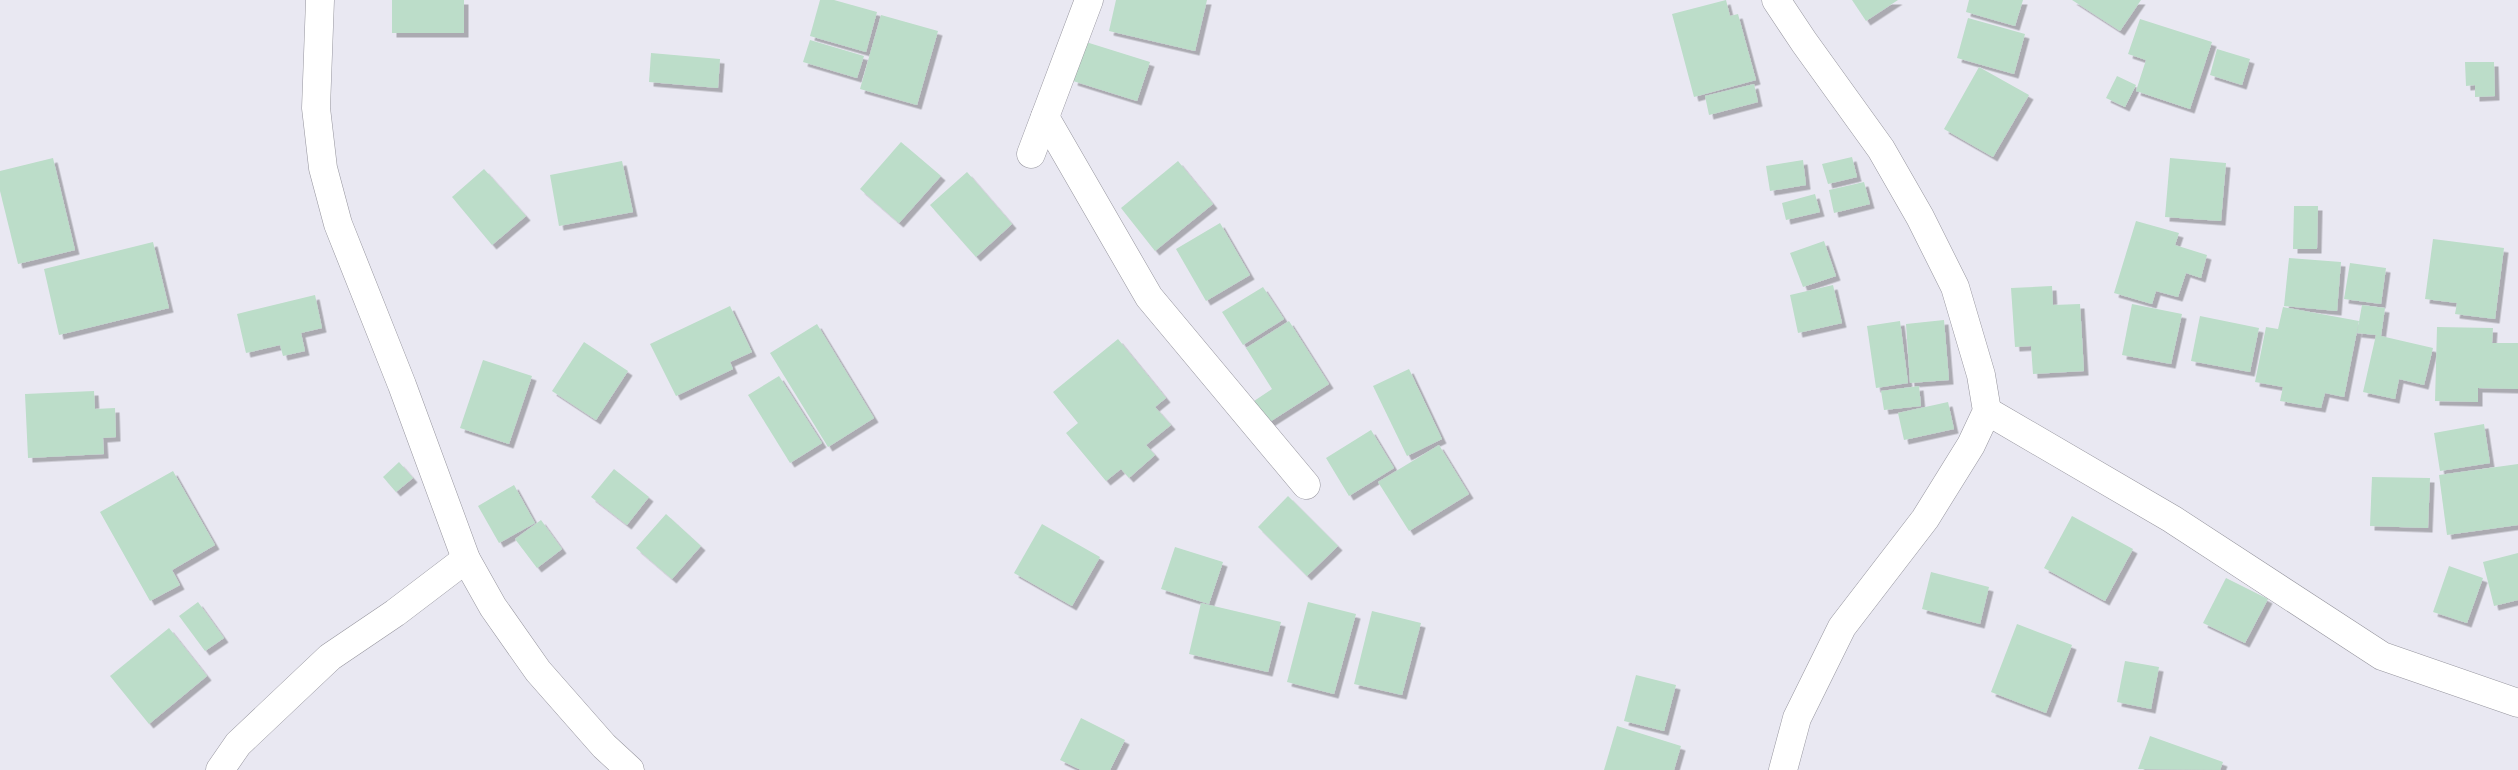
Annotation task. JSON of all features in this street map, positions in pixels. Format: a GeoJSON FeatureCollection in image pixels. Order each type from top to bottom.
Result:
{"type":"FeatureCollection","features":[{"type":"Feature","properties":{"kind":"street"},"geometry":{"type":"LineString","coordinates":[[320,0],[316,108],[323,168],[338,224],[402,385],[466,559],[493,607],[538,671],[604,746],[630,770]]}},
{"type":"Feature","properties":{"kind":"street"},"geometry":{"type":"LineString","coordinates":[[1031,154],[1089,0]]}},
{"type":"Feature","properties":{"kind":"street"},"geometry":{"type":"LineString","coordinates":[[1776,0],[1881,148],[1920,217],[1955,287],[1981,374],[1987,411],[1971,445],[1925,519],[1842,627],[1797,718],[1783,770]]}},
{"type":"Feature","properties":{"kind":"street"},"geometry":{"type":"LineString","coordinates":[[1045,117],[1149,297],[1306,485]]}},
{"type":"Feature","properties":{"kind":"street"},"geometry":{"type":"LineString","coordinates":[[1987,411],[2172,519],[2382,656],[2518,703]]}},
{"type":"Feature","properties":{"kind":"street"},"geometry":{"type":"LineString","coordinates":[[220,770],[238,744],[330,657],[395,613],[466,559]]}},
{"type":"Feature","properties":{"kind":"building"},"geometry":{"type":"Polygon","coordinates":[[[392,0],[464,0],[464,33],[392,33],[392,0]]]}},
{"type":"Feature","properties":{"kind":"building"},"geometry":{"type":"Polygon","coordinates":[[[820,0],[834,0],[877,12],[866,52],[810,36],[820,0]]]}},
{"type":"Feature","properties":{"kind":"building"},"geometry":{"type":"Polygon","coordinates":[[[1116,0],[1207,0],[1195,51],[1109,31],[1116,0]]]}},
{"type":"Feature","properties":{"kind":"building"},"geometry":{"type":"Polygon","coordinates":[[[1726,0],[1730,16],[1738,14],[1756,80],[1694,97],[1672,14],[1726,0]]]}},
{"type":"Feature","properties":{"kind":"building"},"geometry":{"type":"Polygon","coordinates":[[[1852,0],[1898,0],[1866,21],[1852,0]]]}},
{"type":"Feature","properties":{"kind":"building"},"geometry":{"type":"Polygon","coordinates":[[[1969,0],[2023,0],[2015,26],[1966,12],[1969,0]]]}},
{"type":"Feature","properties":{"kind":"building"},"geometry":{"type":"Polygon","coordinates":[[[2072,0],[2141,0],[2120,31],[2072,0]]]}},
{"type":"Feature","properties":{"kind":"building"},"geometry":{"type":"Polygon","coordinates":[[[881,15],[938,31],[917,105],[860,89],[881,15]]]}},
{"type":"Feature","properties":{"kind":"building"},"geometry":{"type":"Polygon","coordinates":[[[1968,18],[2025,34],[2014,74],[1957,58],[1968,18]]]}},
{"type":"Feature","properties":{"kind":"building"},"geometry":{"type":"Polygon","coordinates":[[[2140,19],[2212,42],[2190,109],[2136,91],[2146,60],[2128,54],[2140,19]]]}},
{"type":"Feature","properties":{"kind":"building"},"geometry":{"type":"Polygon","coordinates":[[[810,40],[864,56],[857,78],[803,62],[810,40]]]}},
{"type":"Feature","properties":{"kind":"building"},"geometry":{"type":"Polygon","coordinates":[[[1086,42],[1150,62],[1137,101],[1073,81],[1086,42]]]}},
{"type":"Feature","properties":{"kind":"building"},"geometry":{"type":"Polygon","coordinates":[[[2217,49],[2250,59],[2242,85],[2210,75],[2217,49]]]}},
{"type":"Feature","properties":{"kind":"building"},"geometry":{"type":"Polygon","coordinates":[[[651,53],[720,59],[718,88],[649,82],[651,53]]]}},
{"type":"Feature","properties":{"kind":"building"},"geometry":{"type":"Polygon","coordinates":[[[2465,62],[2494,62],[2495,96],[2475,97],[2475,85],[2466,86],[2465,62]]]}},
{"type":"Feature","properties":{"kind":"building"},"geometry":{"type":"Polygon","coordinates":[[[1979,67],[2029,95],[1993,157],[1944,129],[1979,67]]]}},
{"type":"Feature","properties":{"kind":"building"},"geometry":{"type":"Polygon","coordinates":[[[2117,76],[2136,85],[2125,107],[2106,98],[2117,76]]]}},
{"type":"Feature","properties":{"kind":"building"},"geometry":{"type":"Polygon","coordinates":[[[1754,84],[1758,102],[1709,115],[1705,96],[1754,84]]]}},
{"type":"Feature","properties":{"kind":"building"},"geometry":{"type":"Polygon","coordinates":[[[901,142],[941,176],[899,223],[860,189],[901,142]]]}},
{"type":"Feature","properties":{"kind":"building"},"geometry":{"type":"Polygon","coordinates":[[[1852,157],[1857,177],[1828,184],[1822,164],[1852,157]]]}},
{"type":"Feature","properties":{"kind":"building"},"geometry":{"type":"Polygon","coordinates":[[[53,158],[75,250],[18,264],[0,191],[0,171],[53,158]]]}},
{"type":"Feature","properties":{"kind":"building"},"geometry":{"type":"Polygon","coordinates":[[[2170,158],[2226,163],[2221,221],[2165,217],[2170,158]]]}},
{"type":"Feature","properties":{"kind":"building"},"geometry":{"type":"Polygon","coordinates":[[[1803,160],[1806,185],[1770,191],[1766,166],[1803,160]]]}},
{"type":"Feature","properties":{"kind":"building"},"geometry":{"type":"Polygon","coordinates":[[[622,161],[633,212],[559,226],[550,175],[622,161]]]}},
{"type":"Feature","properties":{"kind":"building"},"geometry":{"type":"Polygon","coordinates":[[[1178,161],[1213,204],[1155,251],[1121,208],[1178,161]]]}},
{"type":"Feature","properties":{"kind":"building"},"geometry":{"type":"Polygon","coordinates":[[[484,169],[526,216],[492,245],[452,197],[484,169]]]}},
{"type":"Feature","properties":{"kind":"building"},"geometry":{"type":"Polygon","coordinates":[[[967,172],[1012,224],[976,257],[930,205],[967,172]]]}},
{"type":"Feature","properties":{"kind":"building"},"geometry":{"type":"Polygon","coordinates":[[[1864,182],[1870,204],[1834,213],[1829,190],[1864,182]]]}},
{"type":"Feature","properties":{"kind":"building"},"geometry":{"type":"Polygon","coordinates":[[[1815,194],[1820,212],[1786,220],[1782,203],[1815,194]]]}},
{"type":"Feature","properties":{"kind":"building"},"geometry":{"type":"Polygon","coordinates":[[[2294,206],[2318,206],[2317,249],[2293,249],[2294,206]]]}},
{"type":"Feature","properties":{"kind":"building"},"geometry":{"type":"Polygon","coordinates":[[[2136,221],[2179,233],[2175,245],[2207,255],[2201,278],[2186,273],[2178,297],[2156,291],[2152,304],[2114,293],[2136,221]]]}},
{"type":"Feature","properties":{"kind":"building"},"geometry":{"type":"Polygon","coordinates":[[[1220,223],[1250,275],[1206,301],[1176,249],[1220,223]]]}},
{"type":"Feature","properties":{"kind":"building"},"geometry":{"type":"Polygon","coordinates":[[[2433,239],[2504,248],[2495,319],[2455,314],[2457,303],[2425,299],[2433,239]]]}},
{"type":"Feature","properties":{"kind":"building"},"geometry":{"type":"Polygon","coordinates":[[[1824,241],[1836,276],[1803,287],[1790,253],[1824,241]]]}},
{"type":"Feature","properties":{"kind":"building"},"geometry":{"type":"Polygon","coordinates":[[[153,242],[169,308],[59,335],[44,269],[153,242]]]}},
{"type":"Feature","properties":{"kind":"building"},"geometry":{"type":"Polygon","coordinates":[[[2289,258],[2341,262],[2337,311],[2284,306],[2289,258]]]}},
{"type":"Feature","properties":{"kind":"building"},"geometry":{"type":"Polygon","coordinates":[[[2350,263],[2386,268],[2381,304],[2344,299],[2350,263]]]}},
{"type":"Feature","properties":{"kind":"building"},"geometry":{"type":"Polygon","coordinates":[[[1833,285],[1842,323],[1798,333],[1790,295],[1833,285]]]}},
{"type":"Feature","properties":{"kind":"building"},"geometry":{"type":"Polygon","coordinates":[[[2052,286],[2053,305],[2080,304],[2084,371],[2033,374],[2031,346],[2015,347],[2011,288],[2052,286]]]}},
{"type":"Feature","properties":{"kind":"building"},"geometry":{"type":"Polygon","coordinates":[[[1263,287],[1284,319],[1243,345],[1222,312],[1263,287]]]}},
{"type":"Feature","properties":{"kind":"building"},"geometry":{"type":"Polygon","coordinates":[[[315,295],[322,328],[301,333],[305,351],[283,356],[280,345],[246,353],[237,314],[315,295]]]}},
{"type":"Feature","properties":{"kind":"building"},"geometry":{"type":"Polygon","coordinates":[[[2132,304],[2182,314],[2171,364],[2122,355],[2132,304]]]}},
{"type":"Feature","properties":{"kind":"building"},"geometry":{"type":"Polygon","coordinates":[[[2362,305],[2385,308],[2381,336],[2433,348],[2424,385],[2399,379],[2395,399],[2363,392],[2376,335],[2357,333],[2362,305]]]}},
{"type":"Feature","properties":{"kind":"building"},"geometry":{"type":"Polygon","coordinates":[[[730,306],[752,352],[730,362],[733,369],[676,396],[650,344],[730,306]]]}},
{"type":"Feature","properties":{"kind":"building"},"geometry":{"type":"Polygon","coordinates":[[[2283,307],[2359,321],[2344,397],[2325,393],[2321,408],[2280,401],[2283,387],[2255,382],[2266,327],[2278,329],[2283,307]]]}},
{"type":"Feature","properties":{"kind":"building"},"geometry":{"type":"Polygon","coordinates":[[[2200,316],[2259,328],[2250,372],[2191,361],[2200,316]]]}},
{"type":"Feature","properties":{"kind":"building"},"geometry":{"type":"Polygon","coordinates":[[[1944,320],[1949,380],[1910,383],[1906,324],[1944,320]]]}},
{"type":"Feature","properties":{"kind":"building"},"geometry":{"type":"Polygon","coordinates":[[[1289,321],[1329,384],[1268,423],[1254,401],[1272,389],[1246,348],[1289,321]]]}},
{"type":"Feature","properties":{"kind":"building"},"geometry":{"type":"Polygon","coordinates":[[[1900,321],[1908,383],[1876,388],[1867,326],[1900,321]]]}},
{"type":"Feature","properties":{"kind":"building"},"geometry":{"type":"Polygon","coordinates":[[[817,324],[874,418],[828,447],[770,353],[817,324]]]}},
{"type":"Feature","properties":{"kind":"building"},"geometry":{"type":"Polygon","coordinates":[[[2437,327],[2493,328],[2492,343],[2518,343],[2518,389],[2478,388],[2478,402],[2435,401],[2437,327]]]}},
{"type":"Feature","properties":{"kind":"building"},"geometry":{"type":"Polygon","coordinates":[[[1118,339],[1166,398],[1155,407],[1171,425],[1146,445],[1155,455],[1129,478],[1121,469],[1106,481],[1066,433],[1078,423],[1053,392],[1118,339]]]}},
{"type":"Feature","properties":{"kind":"building"},"geometry":{"type":"Polygon","coordinates":[[[584,342],[628,371],[596,420],[552,391],[584,342]]]}},
{"type":"Feature","properties":{"kind":"building"},"geometry":{"type":"Polygon","coordinates":[[[483,360],[532,376],[509,444],[460,428],[483,360]]]}},
{"type":"Feature","properties":{"kind":"building"},"geometry":{"type":"Polygon","coordinates":[[[1409,369],[1442,439],[1407,456],[1373,386],[1409,369]]]}},
{"type":"Feature","properties":{"kind":"building"},"geometry":{"type":"Polygon","coordinates":[[[779,376],[822,443],[790,463],[748,395],[779,376]]]}},
{"type":"Feature","properties":{"kind":"building"},"geometry":{"type":"Polygon","coordinates":[[[1919,386],[1921,406],[1884,410],[1881,391],[1919,386]]]}},
{"type":"Feature","properties":{"kind":"building"},"geometry":{"type":"Polygon","coordinates":[[[94,391],[95,409],[115,408],[116,437],[103,438],[104,454],[28,458],[25,394],[94,391]]]}},
{"type":"Feature","properties":{"kind":"building"},"geometry":{"type":"Polygon","coordinates":[[[1948,402],[1954,429],[1904,440],[1898,413],[1948,402]]]}},
{"type":"Feature","properties":{"kind":"building"},"geometry":{"type":"Polygon","coordinates":[[[2484,424],[2490,463],[2440,471],[2434,433],[2484,424]]]}},
{"type":"Feature","properties":{"kind":"building"},"geometry":{"type":"Polygon","coordinates":[[[1371,430],[1394,468],[1349,496],[1326,458],[1371,430]]]}},
{"type":"Feature","properties":{"kind":"building"},"geometry":{"type":"Polygon","coordinates":[[[1439,445],[1469,494],[1409,531],[1378,482],[1439,445]]]}},
{"type":"Feature","properties":{"kind":"building"},"geometry":{"type":"Polygon","coordinates":[[[399,462],[413,478],[396,492],[383,477],[399,462]]]}},
{"type":"Feature","properties":{"kind":"building"},"geometry":{"type":"Polygon","coordinates":[[[2518,464],[2518,525],[2447,535],[2439,475],[2518,464]]]}},
{"type":"Feature","properties":{"kind":"building"},"geometry":{"type":"Polygon","coordinates":[[[614,469],[649,497],[627,525],[591,497],[614,469]]]}},
{"type":"Feature","properties":{"kind":"building"},"geometry":{"type":"Polygon","coordinates":[[[173,471],[215,545],[172,570],[180,585],[150,601],[100,512],[173,471]]]}},
{"type":"Feature","properties":{"kind":"building"},"geometry":{"type":"Polygon","coordinates":[[[2372,477],[2430,478],[2428,528],[2370,526],[2372,477]]]}},
{"type":"Feature","properties":{"kind":"building"},"geometry":{"type":"Polygon","coordinates":[[[514,485],[535,523],[499,543],[478,506],[514,485]]]}},
{"type":"Feature","properties":{"kind":"building"},"geometry":{"type":"Polygon","coordinates":[[[1288,496],[1338,546],[1307,576],[1258,527],[1288,496]]]}},
{"type":"Feature","properties":{"kind":"building"},"geometry":{"type":"Polygon","coordinates":[[[666,514],[701,546],[672,579],[636,548],[666,514]]]}},
{"type":"Feature","properties":{"kind":"building"},"geometry":{"type":"Polygon","coordinates":[[[2072,516],[2133,549],[2105,601],[2044,568],[2072,516]]]}},
{"type":"Feature","properties":{"kind":"building"},"geometry":{"type":"Polygon","coordinates":[[[541,520],[562,549],[537,568],[515,539],[541,520]]]}},
{"type":"Feature","properties":{"kind":"building"},"geometry":{"type":"Polygon","coordinates":[[[1042,524],[1100,557],[1072,606],[1014,573],[1042,524]]]}},
{"type":"Feature","properties":{"kind":"building"},"geometry":{"type":"Polygon","coordinates":[[[1175,547],[1223,562],[1209,604],[1161,589],[1175,547]]]}},
{"type":"Feature","properties":{"kind":"building"},"geometry":{"type":"Polygon","coordinates":[[[2518,553],[2518,600],[2494,606],[2483,562],[2518,553]]]}},
{"type":"Feature","properties":{"kind":"building"},"geometry":{"type":"Polygon","coordinates":[[[2449,566],[2483,578],[2467,623],[2433,612],[2449,566]]]}},
{"type":"Feature","properties":{"kind":"building"},"geometry":{"type":"Polygon","coordinates":[[[1931,572],[1989,587],[1980,624],[1922,609],[1931,572]]]}},
{"type":"Feature","properties":{"kind":"building"},"geometry":{"type":"Polygon","coordinates":[[[2226,578],[2268,599],[2245,643],[2203,623],[2226,578]]]}},
{"type":"Feature","properties":{"kind":"building"},"geometry":{"type":"Polygon","coordinates":[[[198,602],[224,638],[205,651],[179,616],[198,602]]]}},
{"type":"Feature","properties":{"kind":"building"},"geometry":{"type":"Polygon","coordinates":[[[1308,602],[1356,614],[1334,694],[1287,682],[1308,602]]]}},
{"type":"Feature","properties":{"kind":"building"},"geometry":{"type":"Polygon","coordinates":[[[1201,603],[1281,622],[1268,672],[1189,654],[1201,603]]]}},
{"type":"Feature","properties":{"kind":"building"},"geometry":{"type":"Polygon","coordinates":[[[1372,611],[1421,623],[1402,695],[1354,684],[1372,611]]]}},
{"type":"Feature","properties":{"kind":"building"},"geometry":{"type":"Polygon","coordinates":[[[2017,624],[2072,645],[2046,713],[1991,692],[2017,624]]]}},
{"type":"Feature","properties":{"kind":"building"},"geometry":{"type":"Polygon","coordinates":[[[169,628],[207,676],[149,724],[110,676],[169,628]]]}},
{"type":"Feature","properties":{"kind":"building"},"geometry":{"type":"Polygon","coordinates":[[[2125,661],[2159,667],[2151,709],[2117,702],[2125,661]]]}},
{"type":"Feature","properties":{"kind":"building"},"geometry":{"type":"Polygon","coordinates":[[[1636,675],[1676,685],[1664,731],[1624,721],[1636,675]]]}},
{"type":"Feature","properties":{"kind":"building"},"geometry":{"type":"Polygon","coordinates":[[[1081,718],[1125,740],[1110,770],[1081,770],[1060,760],[1081,718]]]}},
{"type":"Feature","properties":{"kind":"building"},"geometry":{"type":"Polygon","coordinates":[[[1617,726],[1681,746],[1674,770],[1604,770],[1617,726]]]}},
{"type":"Feature","properties":{"kind":"building"},"geometry":{"type":"Polygon","coordinates":[[[2150,736],[2223,762],[2220,770],[2138,769],[2150,736]]]}}]}
